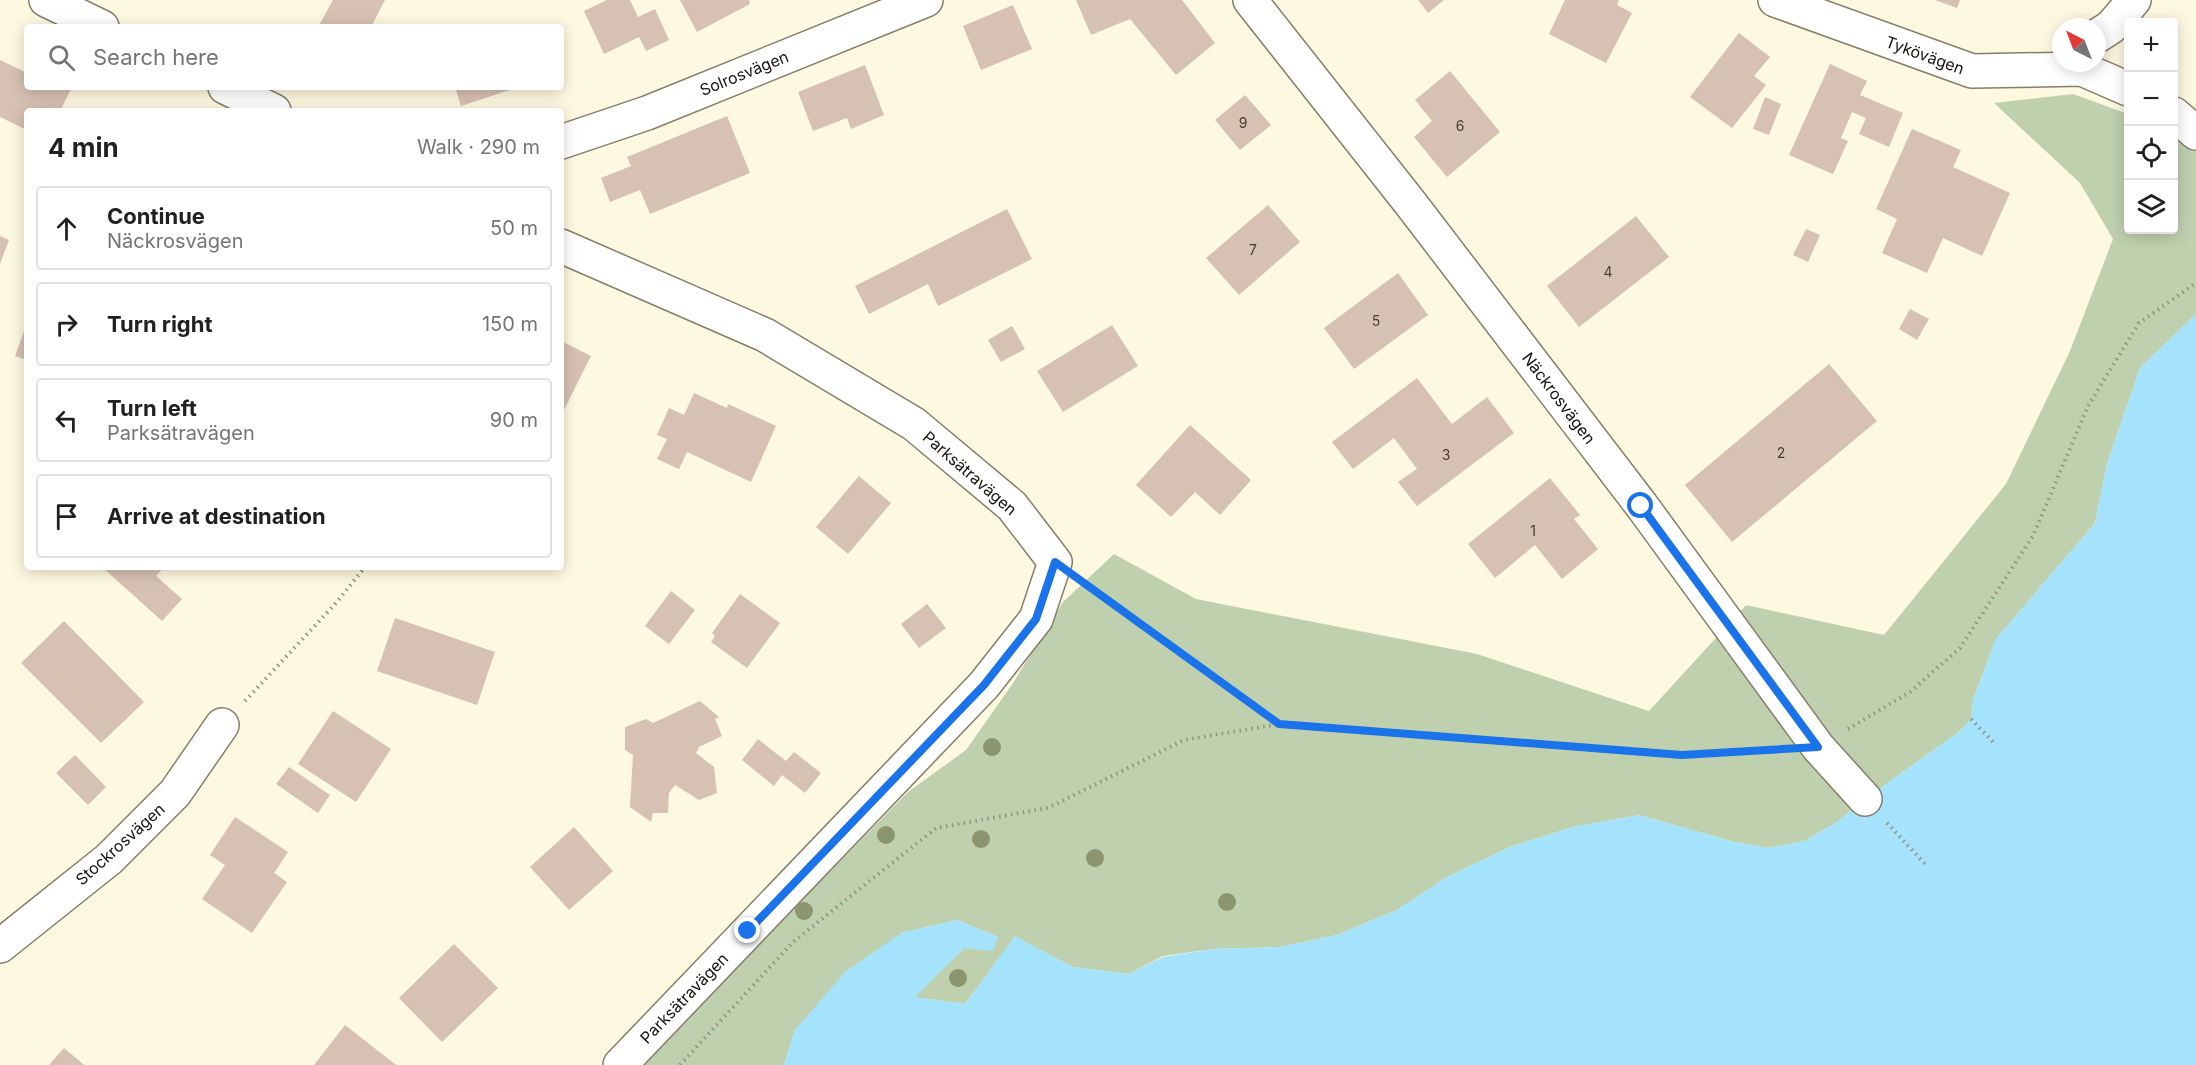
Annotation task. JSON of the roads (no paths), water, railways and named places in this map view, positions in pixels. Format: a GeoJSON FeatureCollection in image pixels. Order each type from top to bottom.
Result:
{"type":"FeatureCollection","features":[{"type":"Feature","properties":{"kind":"street"},"geometry":{"type":"LineString","coordinates":[[46,0],[96,24]]}},
{"type":"Feature","properties":{"kind":"street","name":"Solrosvägen"},"geometry":{"type":"LineString","coordinates":[[564,141],[647,113],[926,0]]}},
{"type":"Feature","properties":{"kind":"street","name":"Näckrosvägen"},"geometry":{"type":"LineString","coordinates":[[1250,0],[1411,204],[1641,506],[1818,747],[1865,799]]}},
{"type":"Feature","properties":{"kind":"street","name":"Tykövägen"},"geometry":{"type":"LineString","coordinates":[[1775,0],[1972,71],[2052,67]]}},
{"type":"Feature","properties":{"kind":"street"},"geometry":{"type":"LineString","coordinates":[[2106,30],[2134,0]]}},
{"type":"Feature","properties":{"kind":"street","name":"Tykövägen"},"geometry":{"type":"LineString","coordinates":[[2094,72],[2124,87]]}},
{"type":"Feature","properties":{"kind":"street"},"geometry":{"type":"LineString","coordinates":[[231,90],[268,108]]}},
{"type":"Feature","properties":{"kind":"street"},"geometry":{"type":"LineString","coordinates":[[2178,117],[2196,133]]}},
{"type":"Feature","properties":{"kind":"street","name":"Parksätravägen"},"geometry":{"type":"LineString","coordinates":[[564,247],[765,336],[914,424],[1012,506],[1055,562],[1036,619],[984,685],[620,1065]]}},
{"type":"Feature","properties":{"kind":"street","name":"Stockrosvägen"},"geometry":{"type":"LineString","coordinates":[[0,946],[109,859],[175,793],[222,726]]}},
{"type":"Feature","properties":{"kind":"water"},"geometry":{"type":"Polygon","coordinates":[[[2196,314],[2196,1065],[784,1065],[795,1030],[845,972],[901,933],[957,920],[998,937],[993,951],[964,948],[915,997],[965,1004],[1015,936],[1073,967],[1129,974],[1163,957],[1214,949],[1280,947],[1337,935],[1397,910],[1447,877],[1510,847],[1573,827],[1639,815],[1734,842],[1768,848],[1805,841],[1837,822],[1865,799],[1959,732],[1971,719],[1973,700],[1996,639],[2095,523],[2107,464],[2140,368],[2196,314]]]}}]}
